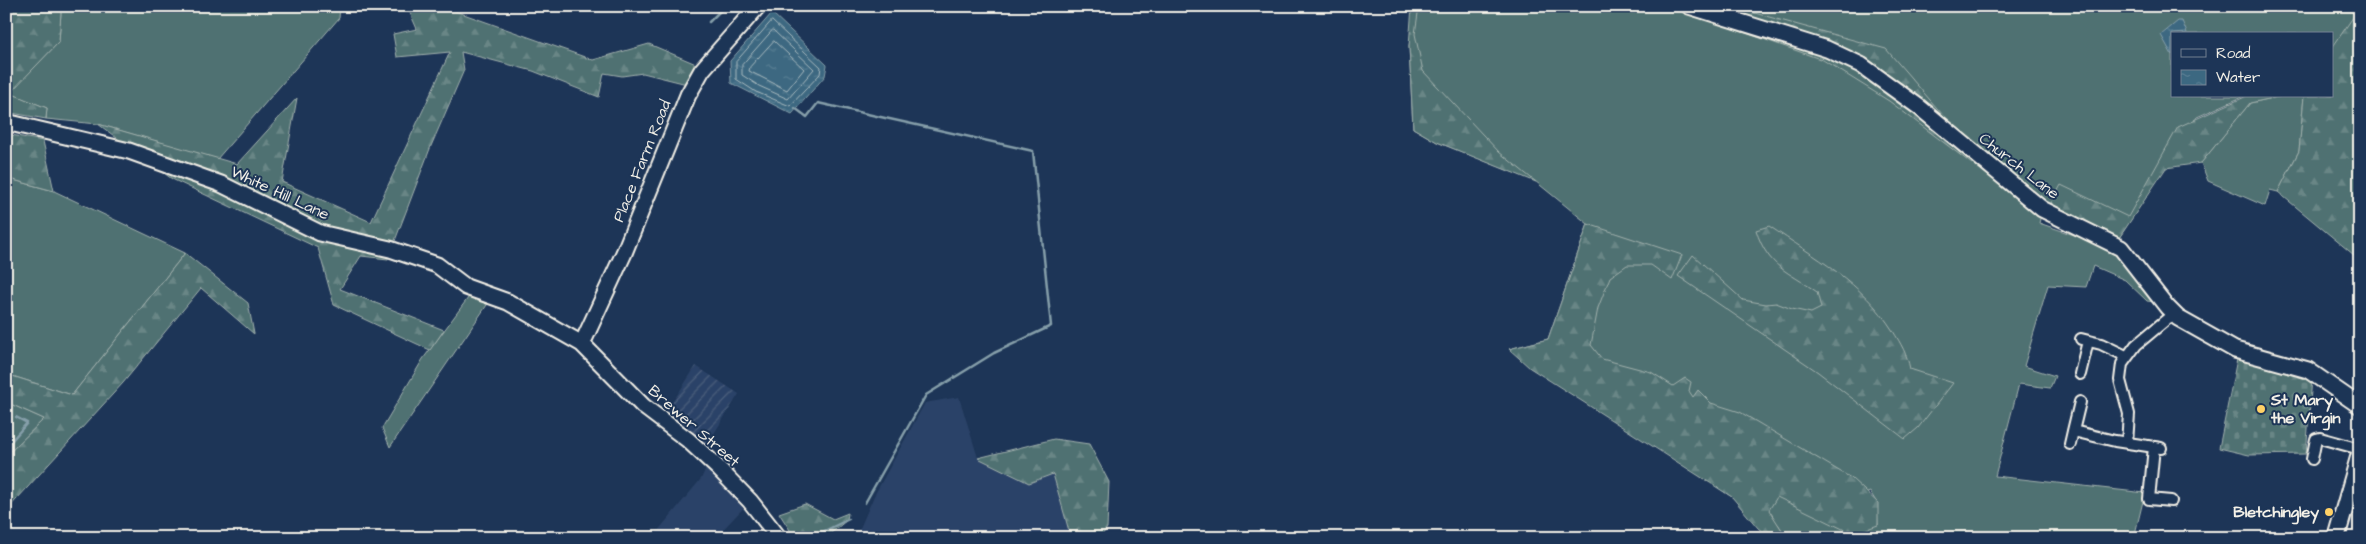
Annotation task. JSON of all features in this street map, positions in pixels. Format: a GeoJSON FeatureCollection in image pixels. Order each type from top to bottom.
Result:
{"type":"FeatureCollection","features":[{"type":"Feature","properties":{"kind":"main road"},"geometry":{"type":"LineString","coordinates":[[2336,538],[2360,454]]}},
{"type":"Feature","properties":{"kind":"street","name":"Place Farm Road"},"geometry":{"type":"LineString","coordinates":[[582,344],[624,253],[688,95],[702,70],[758,6]]}},
{"type":"Feature","properties":{"kind":"street","name":"Church Lane"},"geometry":{"type":"LineString","coordinates":[[1690,6],[1828,49],[1862,65],[1919,107],[2042,209],[2121,248],[2173,314],[2207,336],[2235,350],[2308,370],[2360,406]]}},
{"type":"Feature","properties":{"kind":"street","name":"White Hill Lane"},"geometry":{"type":"LineString","coordinates":[[6,122],[129,151],[221,184],[320,233],[390,249],[437,265],[466,287],[508,302],[582,344]]}},
{"type":"Feature","properties":{"kind":"street"},"geometry":{"type":"LineString","coordinates":[[2127,443],[2129,414],[2120,372],[2126,356],[2173,314]]}},
{"type":"Feature","properties":{"kind":"street"},"geometry":{"type":"LineString","coordinates":[[2080,374],[2084,340],[2126,356]]}},
{"type":"Feature","properties":{"kind":"street","name":"Brewer Street"},"geometry":{"type":"LineString","coordinates":[[582,344],[643,406],[688,440],[717,467],[750,500],[778,538]]}},
{"type":"Feature","properties":{"kind":"street"},"geometry":{"type":"LineString","coordinates":[[2070,444],[2080,402]]}},
{"type":"Feature","properties":{"kind":"street"},"geometry":{"type":"LineString","coordinates":[[2073,431],[2158,448],[2148,499],[2171,501]]}},
{"type":"Feature","properties":{"kind":"street"},"geometry":{"type":"LineString","coordinates":[[2312,459],[2316,439],[2320,438],[2360,449]]}},
{"type":"Feature","properties":{"kind":"shaded area"},"geometry":{"type":"Polygon","coordinates":[[[696,366],[739,394],[704,449],[663,417],[696,366]]]}},
{"type":"Feature","properties":{"kind":"shaded area"},"geometry":{"type":"Polygon","coordinates":[[[959,397],[978,458],[1053,473],[1071,538],[860,538],[857,535],[874,496],[925,403],[959,397]]]}},
{"type":"Feature","properties":{"kind":"shaded area"},"geometry":{"type":"Polygon","coordinates":[[[706,468],[714,471],[750,501],[715,538],[652,538],[701,479],[706,468]]]}},
{"type":"Feature","properties":{"kind":"green space"},"geometry":{"type":"Polygon","coordinates":[[[6,6],[50,6],[61,12],[59,42],[10,93],[47,108],[46,119],[6,112],[6,6]]]}},
{"type":"Feature","properties":{"kind":"green space"},"geometry":{"type":"Polygon","coordinates":[[[50,6],[340,6],[339,18],[217,159],[98,124],[46,119],[47,108],[9,93],[59,42],[61,12],[50,6]]]}},
{"type":"Feature","properties":{"kind":"green space"},"geometry":{"type":"Polygon","coordinates":[[[407,6],[441,6],[593,60],[649,44],[696,64],[687,84],[643,73],[622,76],[604,73],[599,97],[533,71],[461,52],[464,70],[431,146],[388,259],[361,256],[340,289],[444,330],[430,350],[334,305],[318,248],[172,179],[98,124],[237,164],[297,98],[282,182],[371,222],[450,52],[397,57],[393,34],[417,29],[407,6]]]}},
{"type":"Feature","properties":{"kind":"green space"},"geometry":{"type":"Polygon","coordinates":[[[1412,6],[1419,6],[1415,34],[1423,71],[1499,152],[1536,182],[1437,142],[1413,128],[1409,46],[1412,6]]]}},
{"type":"Feature","properties":{"kind":"green space"},"geometry":{"type":"Polygon","coordinates":[[[1415,6],[2360,6],[2360,28],[2334,51],[2334,32],[2171,32],[2171,98],[2240,98],[2197,117],[2117,241],[2041,215],[2039,223],[2109,247],[2154,302],[2147,301],[2125,280],[2093,266],[2086,287],[2048,285],[2024,366],[2055,376],[2050,388],[2019,384],[1995,476],[2145,493],[2134,538],[1787,538],[1778,524],[1765,529],[1732,497],[1509,349],[1548,339],[1588,224],[1535,181],[1437,142],[1413,128],[1409,46],[1415,6]],[[1870,492],[1862,495],[1878,525],[1877,503],[1870,492]]]}},
{"type":"Feature","properties":{"kind":"green space"},"geometry":{"type":"Polygon","coordinates":[[[1669,6],[1729,6],[1886,49],[1949,122],[1983,151],[1972,164],[1889,101],[1823,60],[1669,6]]]}},
{"type":"Feature","properties":{"kind":"green space"},"geometry":{"type":"Polygon","coordinates":[[[2360,7],[2360,260],[2278,192],[2299,151],[2304,98],[2334,98],[2334,45],[2360,7]]]}},
{"type":"Feature","properties":{"kind":"green space"},"geometry":{"type":"Polygon","coordinates":[[[2243,98],[2273,98],[2250,103],[2201,163],[2166,168],[2117,241],[2050,205],[2061,185],[2128,217],[2178,127],[2243,98]]]}},
{"type":"Feature","properties":{"kind":"green space"},"geometry":{"type":"Polygon","coordinates":[[[2273,98],[2304,98],[2299,151],[2278,192],[2270,190],[2265,206],[2208,181],[2201,163],[2250,103],[2273,98]]]}},
{"type":"Feature","properties":{"kind":"green space"},"geometry":{"type":"Polygon","coordinates":[[[6,134],[43,141],[54,191],[6,178],[6,134]]]}},
{"type":"Feature","properties":{"kind":"green space"},"geometry":{"type":"Polygon","coordinates":[[[6,178],[54,191],[185,253],[72,395],[6,374],[6,178]]]}},
{"type":"Feature","properties":{"kind":"green space"},"geometry":{"type":"Polygon","coordinates":[[[1588,224],[1682,255],[1672,280],[1651,265],[1627,265],[1610,277],[1598,308],[1591,345],[1602,359],[1651,372],[1673,386],[1685,378],[1691,382],[1689,391],[1693,397],[1698,390],[1711,403],[1740,412],[1851,478],[1878,503],[1878,525],[1853,534],[1777,497],[1769,510],[1787,538],[1770,538],[1758,528],[1732,497],[1530,368],[1509,349],[1548,339],[1588,224]]]}},
{"type":"Feature","properties":{"kind":"green space"},"geometry":{"type":"Polygon","coordinates":[[[1769,226],[1821,260],[1867,298],[1896,336],[1910,369],[1953,383],[1918,428],[1905,439],[1818,372],[1678,276],[1693,255],[1743,300],[1766,304],[1776,303],[1811,313],[1821,308],[1817,292],[1780,267],[1767,253],[1756,230],[1769,226]]]}},
{"type":"Feature","properties":{"kind":"green space"},"geometry":{"type":"Polygon","coordinates":[[[185,253],[248,303],[254,334],[201,288],[123,383],[6,511],[6,456],[44,419],[6,402],[6,374],[72,395],[185,253]]]}},
{"type":"Feature","properties":{"kind":"green space"},"geometry":{"type":"Polygon","coordinates":[[[471,294],[489,302],[390,447],[382,428],[423,359],[471,294]]]}},
{"type":"Feature","properties":{"kind":"green space"},"geometry":{"type":"Polygon","coordinates":[[[2237,359],[2284,366],[2312,378],[2306,454],[2249,455],[2219,448],[2237,359]]]}},
{"type":"Feature","properties":{"kind":"green space"},"geometry":{"type":"Polygon","coordinates":[[[6,402],[44,419],[6,456],[6,402]]]}},
{"type":"Feature","properties":{"kind":"green space"},"geometry":{"type":"Polygon","coordinates":[[[1054,439],[1089,444],[1109,482],[1107,528],[1100,538],[1071,538],[1053,474],[1029,483],[978,458],[1054,439]]]}},
{"type":"Feature","properties":{"kind":"green space"},"geometry":{"type":"Polygon","coordinates":[[[805,504],[833,519],[848,513],[847,520],[825,538],[795,538],[779,513],[805,504]]]}},
{"type":"Feature","properties":{"kind":"water"},"geometry":{"type":"Polygon","coordinates":[[[772,13],[827,65],[825,76],[792,114],[731,83],[730,61],[772,13]]]}},
{"type":"Feature","properties":{"kind":"water"},"geometry":{"type":"Polygon","coordinates":[[[2178,21],[2182,21],[2187,32],[2171,32],[2171,53],[2161,35],[2178,21]]]}},
{"type":"Feature","properties":{"kind":"waterway"},"geometry":{"type":"LineString","coordinates":[[709,22],[725,6]]}},
{"type":"Feature","properties":{"kind":"waterway"},"geometry":{"type":"LineString","coordinates":[[795,108],[807,117],[818,103],[1033,151],[1051,326],[994,353],[926,395],[865,503]]}},
{"type":"Feature","properties":{"kind":"waterway"},"geometry":{"type":"LineString","coordinates":[[6,447],[27,423],[16,417]]}},
{"type":"Feature","properties":{"kind":"waterway"},"geometry":{"type":"LineString","coordinates":[[810,538],[849,519]]}},
{"type":"Feature","properties":{"kind":"place","name":"St Mary the Virgin"},"geometry":{"type":"Point","coordinates":[2261,409]}},
{"type":"Feature","properties":{"kind":"place","name":"Bletchingley"},"geometry":{"type":"Point","coordinates":[2329,512]}}]}
